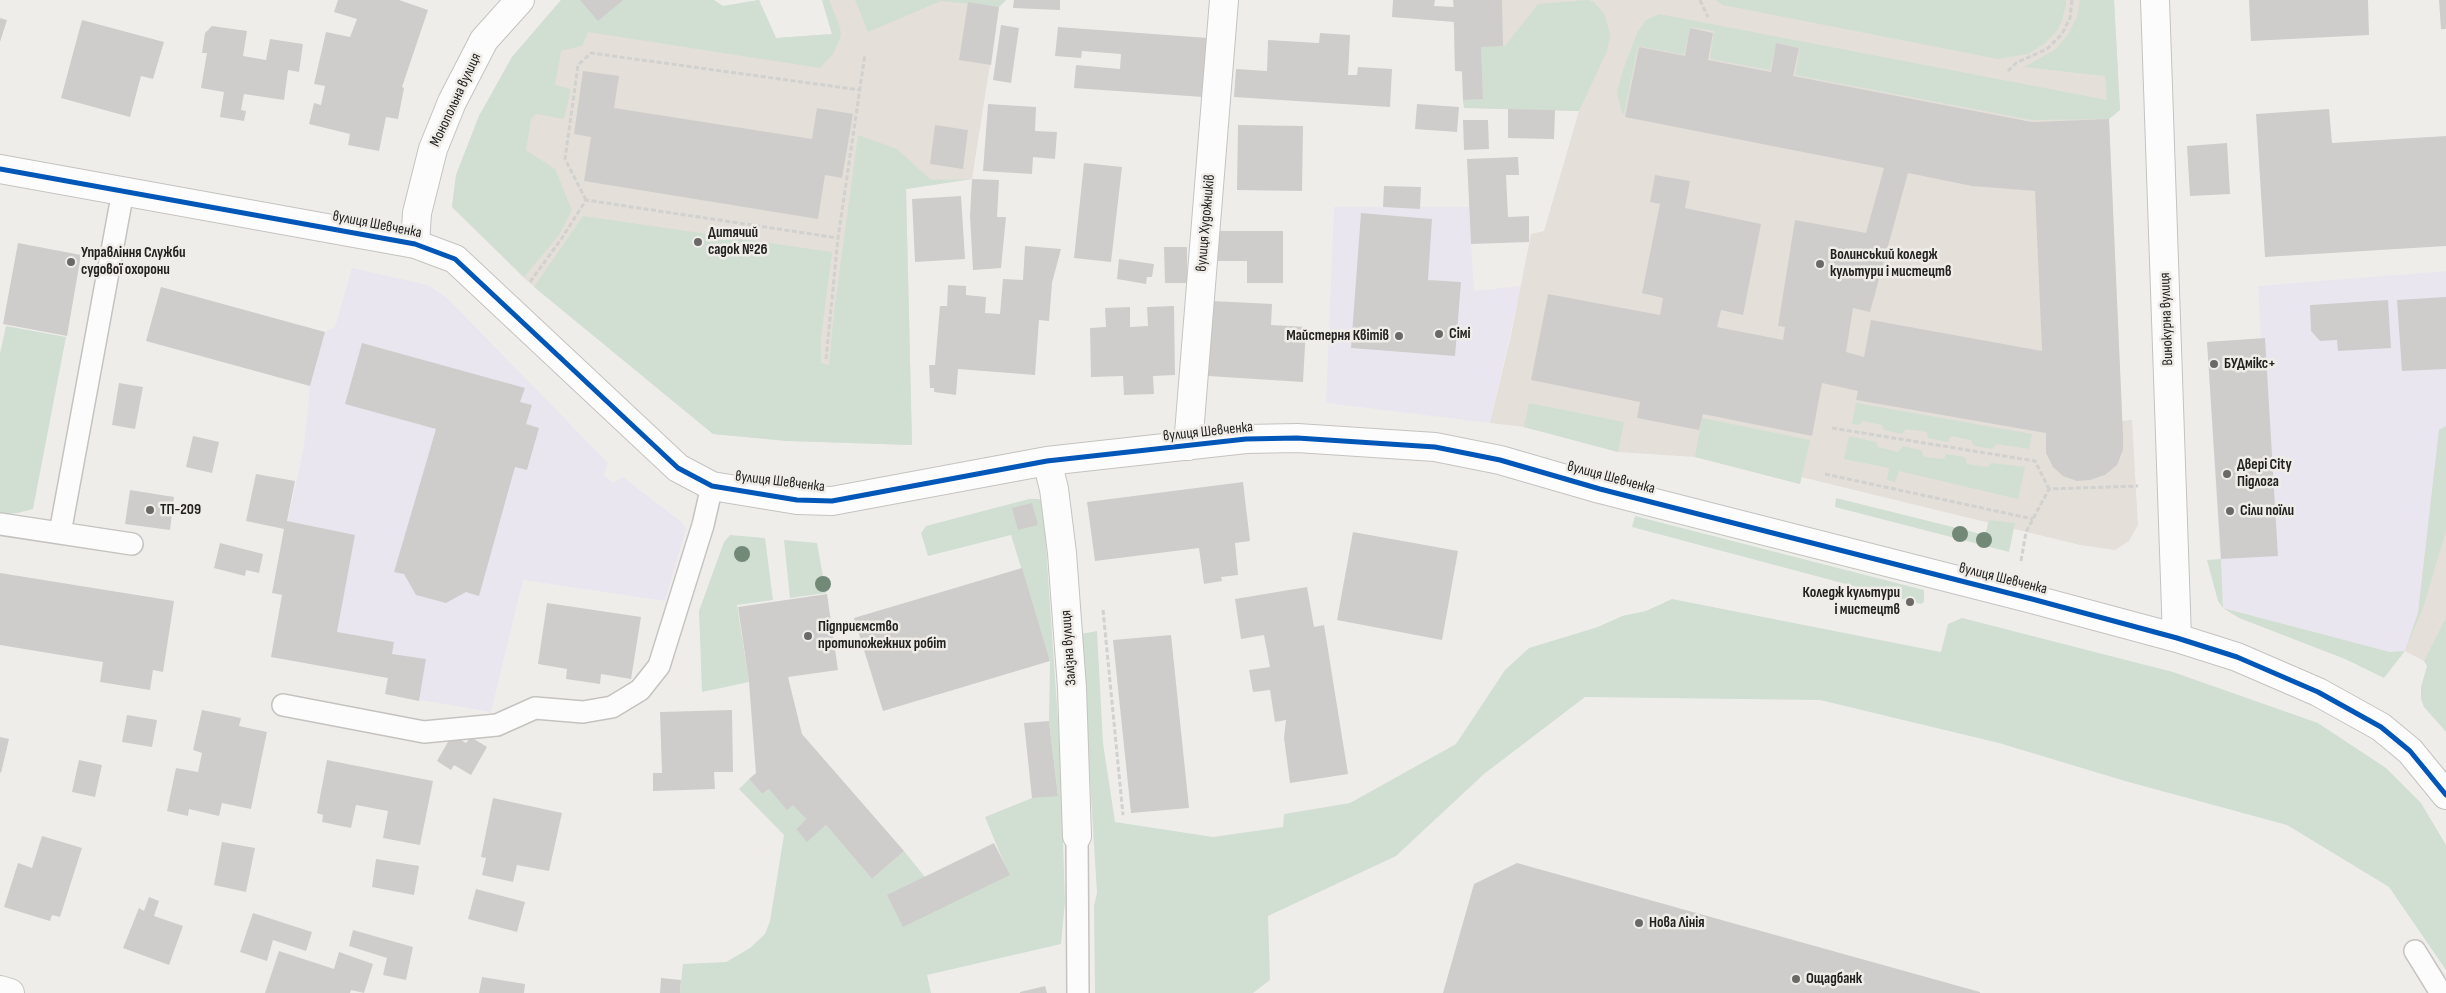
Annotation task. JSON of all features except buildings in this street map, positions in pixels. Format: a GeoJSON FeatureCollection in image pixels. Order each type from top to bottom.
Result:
{"type":"FeatureCollection","features":[{"type":"Feature","properties":{"kind":"street","name":"Монопольна вулиця"},"geometry":{"type":"LineString","coordinates":[[415,244],[416,213],[432,149],[452,102],[484,40],[520,0]]}},
{"type":"Feature","properties":{"kind":"street","name":"вулиця Художників"},"geometry":{"type":"LineString","coordinates":[[1188,446],[1224,0]]}},
{"type":"Feature","properties":{"kind":"street","name":"Винокурна вулиця"},"geometry":{"type":"LineString","coordinates":[[2155,0],[2177,638]]}},
{"type":"Feature","properties":{"kind":"street","name":"вулиця Шевченка"},"geometry":{"type":"LineString","coordinates":[[0,169],[415,244],[455,259],[678,468],[712,486],[797,500],[832,501],[1047,461],[1246,439],[1297,438],[1435,447],[1500,460],[1607,491],[2177,638],[2237,658],[2309,688],[2381,727],[2410,751],[2446,796]]}},
{"type":"Feature","properties":{"kind":"street","name":"Залізна вулиця"},"geometry":{"type":"LineString","coordinates":[[1047,461],[1054,489],[1062,553],[1072,688],[1077,836]]}},
{"type":"Feature","properties":{"kind":"street"},"geometry":{"type":"LineString","coordinates":[[0,990],[10,993]]}},
{"type":"Feature","properties":{"kind":"lane"},"geometry":{"type":"LineString","coordinates":[[60,533],[123,191]]}},
{"type":"Feature","properties":{"kind":"lane"},"geometry":{"type":"LineString","coordinates":[[283,705],[424,732],[497,725],[535,708],[583,712],[612,708],[640,690],[659,666],[703,525],[712,486]]}},
{"type":"Feature","properties":{"kind":"lane"},"geometry":{"type":"LineString","coordinates":[[0,524],[132,544]]}},
{"type":"Feature","properties":{"kind":"lane"},"geometry":{"type":"LineString","coordinates":[[1077,836],[1078,993]]}},
{"type":"Feature","properties":{"kind":"lane"},"geometry":{"type":"LineString","coordinates":[[2415,951],[2441,993]]}},
{"type":"Feature","properties":{"kind":"path"},"geometry":{"type":"LineString","coordinates":[[1700,0],[1708,18]]}},
{"type":"Feature","properties":{"kind":"path"},"geometry":{"type":"LineString","coordinates":[[2008,71],[2016,63],[2047,49],[2062,34],[2070,18],[2072,0]]}},
{"type":"Feature","properties":{"kind":"path"},"geometry":{"type":"LineString","coordinates":[[586,200],[565,159],[578,65],[591,53],[860,90]]}},
{"type":"Feature","properties":{"kind":"path"},"geometry":{"type":"LineString","coordinates":[[826,359],[838,238],[864,54]]}},
{"type":"Feature","properties":{"kind":"path"},"geometry":{"type":"LineString","coordinates":[[586,200],[838,238]]}},
{"type":"Feature","properties":{"kind":"path"},"geometry":{"type":"LineString","coordinates":[[527,286],[562,238],[586,200]]}},
{"type":"Feature","properties":{"kind":"path"},"geometry":{"type":"LineString","coordinates":[[1832,428],[2035,461],[2050,489]]}},
{"type":"Feature","properties":{"kind":"path"},"geometry":{"type":"LineString","coordinates":[[1824,474],[2033,519]]}},
{"type":"Feature","properties":{"kind":"path"},"geometry":{"type":"LineString","coordinates":[[2050,489],[2141,486]]}},
{"type":"Feature","properties":{"kind":"path"},"geometry":{"type":"LineString","coordinates":[[2020,561],[2026,532],[2050,489]]}},
{"type":"Feature","properties":{"kind":"path"},"geometry":{"type":"LineString","coordinates":[[1103,607],[1123,815]]}},
{"type":"Feature","properties":{"kind":"shaded area","name":"Дитячий садок №26"},"geometry":{"type":"Polygon","coordinates":[[[561,0],[714,0],[723,6],[759,0],[776,38],[832,34],[822,0],[1006,0],[999,7],[972,179],[906,189],[912,445],[787,441],[713,434],[524,278],[452,207],[456,175],[479,116],[512,57],[561,0]]]}},
{"type":"Feature","properties":{"kind":"shaded area","name":"Волинський коледж культури і мистецтв"},"geometry":{"type":"Polygon","coordinates":[[[1453,0],[2114,0],[2120,110],[2109,119],[2122,421],[2132,420],[2138,525],[2129,541],[2115,550],[2080,545],[1801,477],[1800,484],[1695,457],[1618,452],[1524,427],[1490,423],[1511,335],[1531,234],[1544,231],[1579,111],[1464,108],[1462,72],[1455,71],[1453,0]]]}},
{"type":"Feature","properties":{"kind":"shaded area"},"geometry":{"type":"Polygon","coordinates":[[[1334,207],[1469,207],[1474,291],[1521,286],[1490,423],[1326,403],[1334,207]]]}},
{"type":"Feature","properties":{"kind":"shaded area"},"geometry":{"type":"Polygon","coordinates":[[[352,268],[428,285],[446,297],[608,463],[604,475],[613,483],[623,477],[679,520],[686,528],[665,601],[523,580],[491,712],[385,694],[388,678],[271,657],[282,595],[272,593],[304,446],[310,386],[325,332],[335,327],[352,268]]]}},
{"type":"Feature","properties":{"kind":"shaded area"},"geometry":{"type":"Polygon","coordinates":[[[2446,271],[2446,426],[2439,430],[2418,613],[2405,651],[2390,652],[2223,608],[2207,342],[2261,339],[2258,286],[2446,271]]]}},
{"type":"Feature","properties":{"kind":"shaded area"},"geometry":{"type":"Polygon","coordinates":[[[2446,426],[2446,697],[2424,661],[2405,651],[2418,613],[2439,430],[2446,426]]]}},
{"type":"Feature","properties":{"kind":"green space"},"geometry":{"type":"Polygon","coordinates":[[[561,0],[714,0],[723,6],[759,0],[776,38],[832,34],[822,0],[829,0],[840,27],[841,36],[833,54],[820,68],[588,32],[582,46],[561,51],[555,85],[571,89],[564,119],[536,114],[531,119],[526,150],[555,169],[572,210],[559,235],[524,277],[452,207],[456,175],[479,116],[512,57],[561,0]]]}},
{"type":"Feature","properties":{"kind":"green space"},"geometry":{"type":"Polygon","coordinates":[[[855,0],[1006,0],[999,7],[941,1],[868,32],[855,0]]]}},
{"type":"Feature","properties":{"kind":"green space"},"geometry":{"type":"Polygon","coordinates":[[[1588,0],[1594,2],[1605,15],[1610,35],[1607,51],[1579,111],[1464,108],[1463,100],[1483,99],[1481,47],[1505,46],[1538,4],[1588,0]]]}},
{"type":"Feature","properties":{"kind":"green space"},"geometry":{"type":"Polygon","coordinates":[[[1715,0],[2066,0],[2066,4],[2062,21],[2057,31],[2044,44],[2028,54],[1998,59],[1723,5],[1715,0]]]}},
{"type":"Feature","properties":{"kind":"green space"},"geometry":{"type":"Polygon","coordinates":[[[2080,0],[2114,0],[2120,110],[2109,119],[2032,120],[1795,75],[1800,48],[1776,43],[1770,70],[1710,59],[1714,31],[1690,27],[1684,55],[1638,46],[1624,115],[1617,92],[1638,31],[1646,20],[1659,14],[2107,100],[2105,76],[2024,67],[2056,49],[2068,34],[2077,17],[2080,0]]]}},
{"type":"Feature","properties":{"kind":"green space"},"geometry":{"type":"Polygon","coordinates":[[[858,135],[897,149],[931,180],[972,179],[906,189],[912,445],[787,441],[713,434],[534,287],[583,216],[832,252],[821,338],[821,363],[829,365],[834,312],[858,135]]]}},
{"type":"Feature","properties":{"kind":"green space"},"geometry":{"type":"Polygon","coordinates":[[[6,326],[66,337],[33,509],[18,513],[0,514],[0,353],[6,326]]]}},
{"type":"Feature","properties":{"kind":"green space"},"geometry":{"type":"Polygon","coordinates":[[[1529,403],[1624,422],[1618,452],[1524,427],[1529,403]]]}},
{"type":"Feature","properties":{"kind":"green space"},"geometry":{"type":"Polygon","coordinates":[[[1856,403],[2032,434],[2029,449],[1997,444],[1992,449],[1974,446],[1971,440],[1951,436],[1948,442],[1928,438],[1927,432],[1906,429],[1902,434],[1884,430],[1882,425],[1863,421],[1859,425],[1852,424],[1856,403]]]}},
{"type":"Feature","properties":{"kind":"green space"},"geometry":{"type":"Polygon","coordinates":[[[1702,418],[1810,440],[1800,484],[1695,457],[1702,418]]]}},
{"type":"Feature","properties":{"kind":"green space"},"geometry":{"type":"Polygon","coordinates":[[[2446,426],[2446,530],[2424,605],[2405,651],[2418,613],[2439,430],[2446,426]]]}},
{"type":"Feature","properties":{"kind":"green space"},"geometry":{"type":"Polygon","coordinates":[[[1849,436],[1876,442],[1878,447],[1898,452],[1903,446],[1921,450],[1924,457],[1944,459],[1946,454],[1965,457],[1967,464],[1987,467],[1991,463],[2025,467],[2018,499],[1899,471],[1895,482],[1887,480],[1889,468],[1844,459],[1849,436]]]}},
{"type":"Feature","properties":{"kind":"green space"},"geometry":{"type":"Polygon","coordinates":[[[1836,498],[1985,535],[1989,520],[2015,523],[2009,552],[1835,507],[1836,498]]]}},
{"type":"Feature","properties":{"kind":"green space"},"geometry":{"type":"Polygon","coordinates":[[[1029,499],[1039,499],[1043,503],[1060,750],[1065,902],[1061,944],[927,975],[931,993],[680,993],[683,964],[726,962],[750,948],[765,934],[770,921],[784,835],[739,789],[749,779],[762,794],[769,789],[794,805],[806,819],[796,829],[807,841],[826,825],[872,879],[904,851],[925,877],[1009,875],[985,817],[1032,798],[1058,795],[1049,721],[1050,661],[1011,535],[928,556],[921,533],[926,526],[1029,499]]]}},
{"type":"Feature","properties":{"kind":"green space"},"geometry":{"type":"Polygon","coordinates":[[[1635,516],[1924,590],[1924,602],[1921,604],[1632,527],[1635,516]]]}},
{"type":"Feature","properties":{"kind":"green space"},"geometry":{"type":"Polygon","coordinates":[[[730,535],[765,538],[773,600],[737,605],[749,682],[702,692],[699,611],[724,542],[730,535]]]}},
{"type":"Feature","properties":{"kind":"green space"},"geometry":{"type":"Polygon","coordinates":[[[784,540],[817,543],[826,593],[790,598],[784,540]]]}},
{"type":"Feature","properties":{"kind":"green space"},"geometry":{"type":"Polygon","coordinates":[[[2221,559],[2223,608],[2218,601],[2207,560],[2221,559]]]}},
{"type":"Feature","properties":{"kind":"green space"},"geometry":{"type":"Polygon","coordinates":[[[1672,599],[1941,652],[1948,624],[1962,618],[2173,672],[2318,723],[2386,768],[2421,803],[2446,845],[2446,970],[2389,887],[2287,825],[2125,781],[1999,743],[1820,700],[1585,697],[1484,774],[1396,856],[1268,916],[1270,980],[1253,993],[1095,993],[1094,906],[1097,893],[1081,634],[1097,631],[1103,743],[1115,822],[1213,837],[1283,827],[1284,814],[1350,803],[1456,744],[1505,670],[1529,648],[1598,627],[1622,616],[1646,611],[1672,599]]]}},
{"type":"Feature","properties":{"kind":"green space"},"geometry":{"type":"Polygon","coordinates":[[[2223,608],[2390,652],[2405,651],[2384,678],[2345,659],[2239,618],[2223,608]]]}},
{"type":"Feature","properties":{"kind":"green space"},"geometry":{"type":"Polygon","coordinates":[[[2446,618],[2446,732],[2424,707],[2421,699],[2421,687],[2427,666],[2424,661],[2446,618]]]}},
{"type":"Feature","properties":{"kind":"cycle path"},"geometry":{"type":"LineString","coordinates":[[0,169],[415,244],[455,259],[678,468],[712,486],[797,500],[832,501],[1047,461],[1246,439],[1297,438],[1435,447],[1500,460],[1600,489],[2032,599],[2177,638],[2237,657],[2318,692],[2381,727],[2410,751],[2446,795]]}},
{"type":"Feature","properties":{"kind":"place","name":"Дитячий садок №26"},"geometry":{"type":"Point","coordinates":[698,242]}},
{"type":"Feature","properties":{"kind":"place","name":"Управління Служби судової охорони"},"geometry":{"type":"Point","coordinates":[71,262]}},
{"type":"Feature","properties":{"kind":"place","name":"Волинський коледж культури і мистецтв"},"geometry":{"type":"Point","coordinates":[1820,264]}},
{"type":"Feature","properties":{"kind":"place","name":"Сімі"},"geometry":{"type":"Point","coordinates":[1439,334]}},
{"type":"Feature","properties":{"kind":"place","name":"Майстерня Квітів"},"geometry":{"type":"Point","coordinates":[1399,336]}},
{"type":"Feature","properties":{"kind":"place","name":"БУДмікс+"},"geometry":{"type":"Point","coordinates":[2214,364]}},
{"type":"Feature","properties":{"kind":"place","name":"Двері City Підлога"},"geometry":{"type":"Point","coordinates":[2227,474]}},
{"type":"Feature","properties":{"kind":"place","name":"ТП-209"},"geometry":{"type":"Point","coordinates":[150,510]}},
{"type":"Feature","properties":{"kind":"place","name":"Сіли поїли"},"geometry":{"type":"Point","coordinates":[2230,511]}},
{"type":"Feature","properties":{"kind":"place","name":"Коледж культури і мистецтв"},"geometry":{"type":"Point","coordinates":[1910,602]}},
{"type":"Feature","properties":{"kind":"place","name":"Підприємство протипожежних робіт"},"geometry":{"type":"Point","coordinates":[808,636]}},
{"type":"Feature","properties":{"kind":"place","name":"Нова Лінія"},"geometry":{"type":"Point","coordinates":[1639,923]}},
{"type":"Feature","properties":{"kind":"place","name":"Ощадбанк"},"geometry":{"type":"Point","coordinates":[1796,979]}}]}
